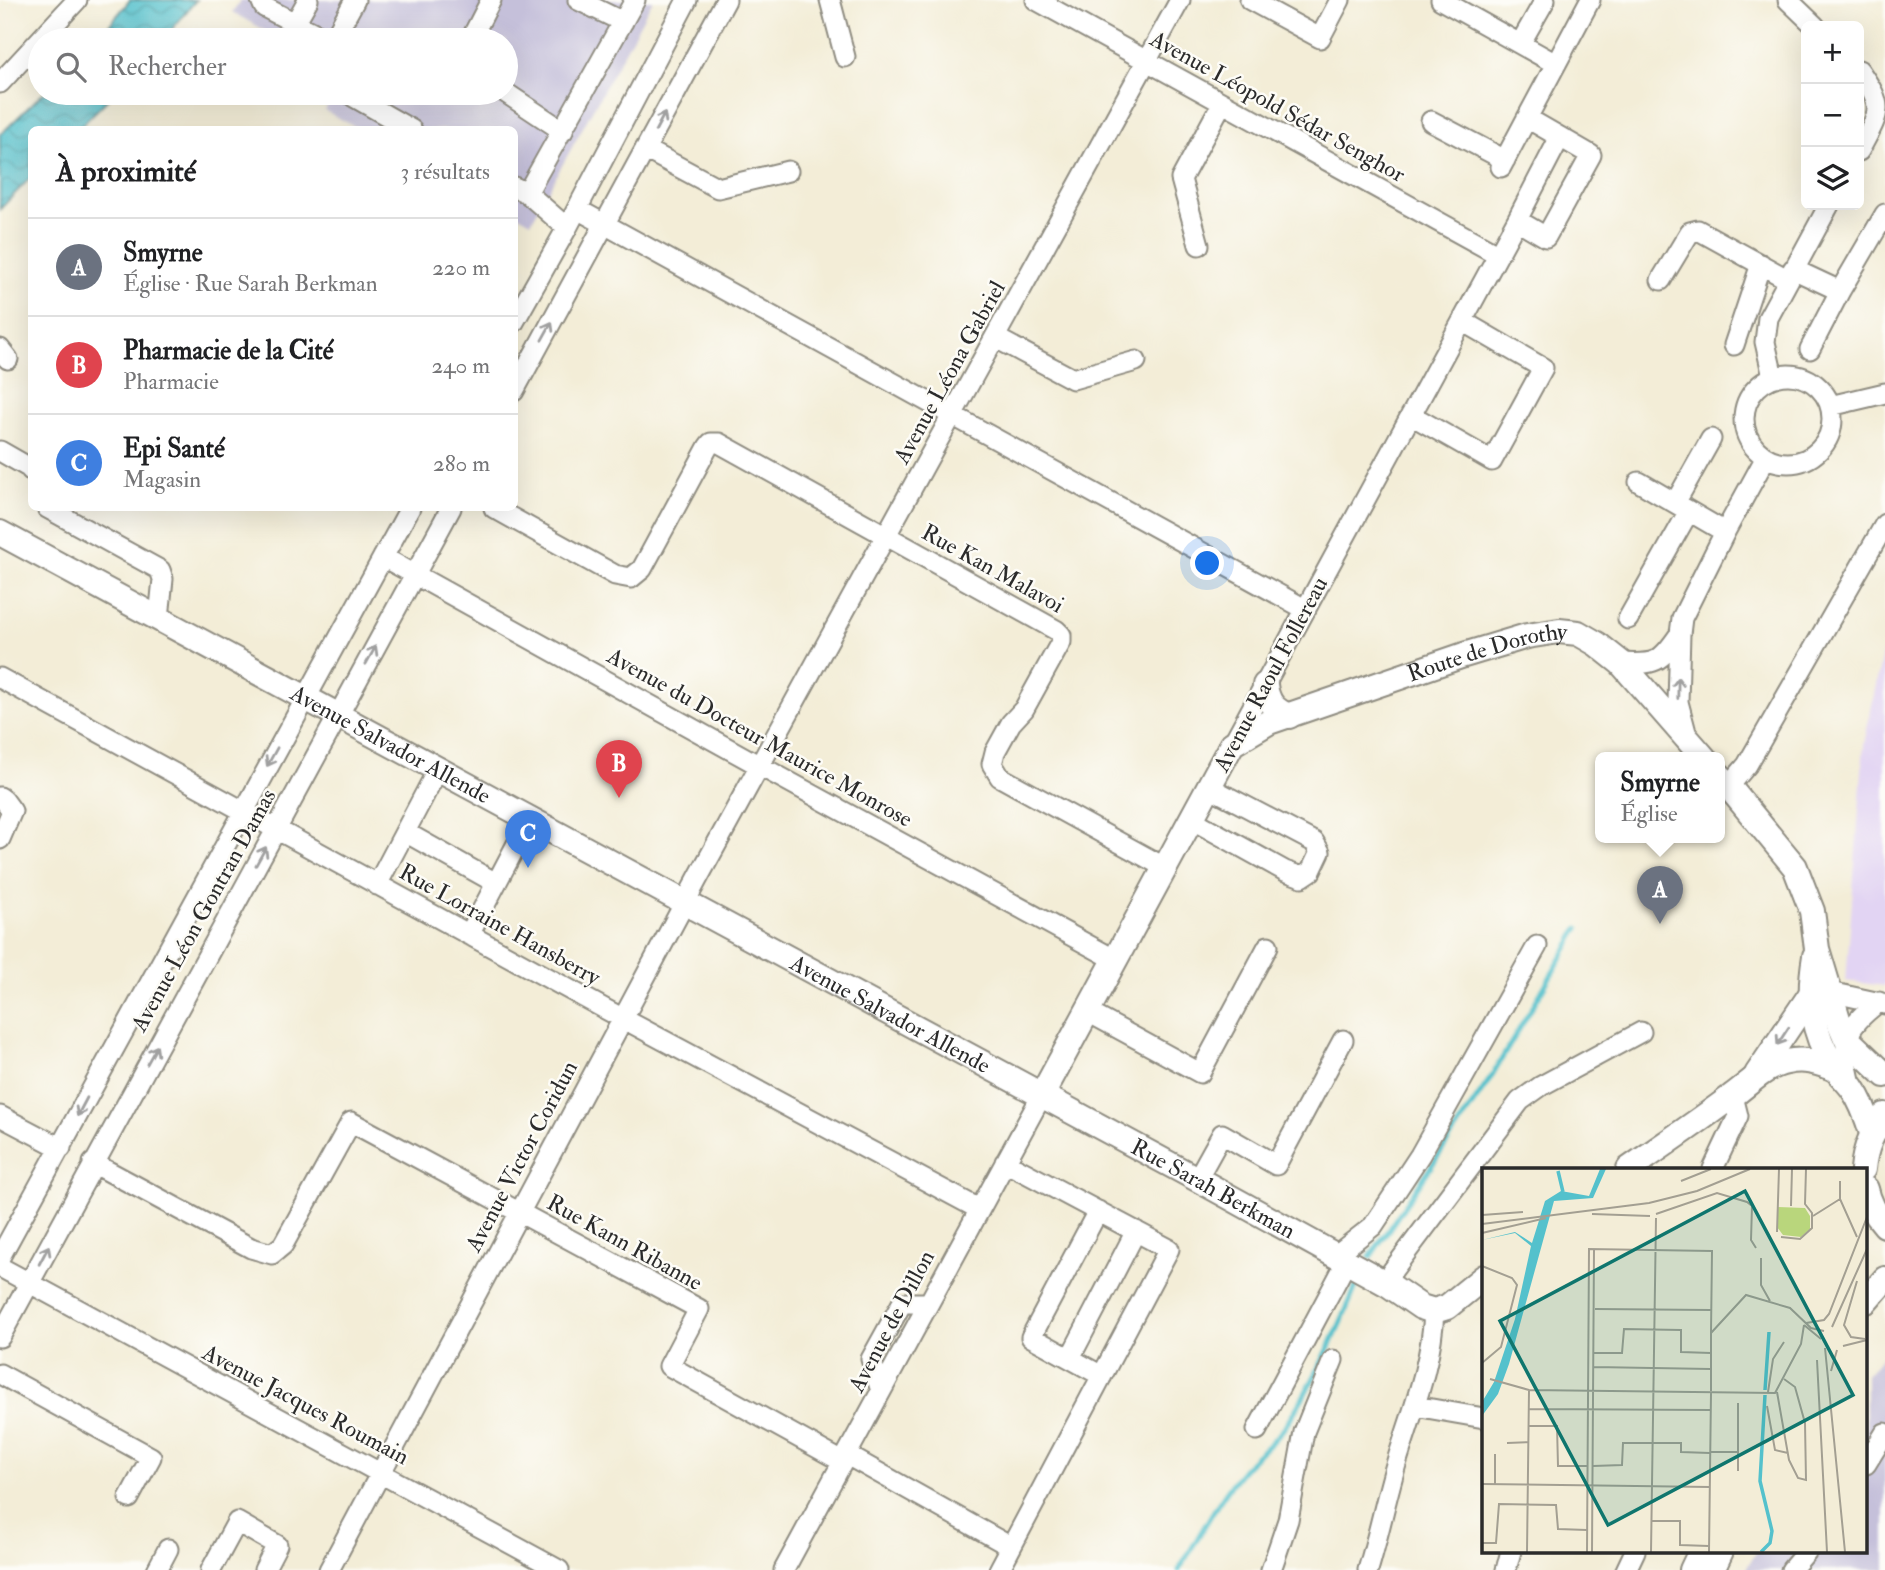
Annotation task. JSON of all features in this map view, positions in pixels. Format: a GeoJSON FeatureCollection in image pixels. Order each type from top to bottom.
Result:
{"type":"FeatureCollection","features":[{"type":"Feature","properties":{"kind":"main road","name":"Avenue Salvador Allende"},"geometry":{"type":"LineString","coordinates":[[0,533],[1042,1095]]}},
{"type":"Feature","properties":{"kind":"main road","name":"Route de Dorothy"},"geometry":{"type":"LineString","coordinates":[[1232,744],[1269,722],[1464,655],[1543,632],[1578,633],[1597,644],[1621,663],[1696,749]]}},
{"type":"Feature","properties":{"kind":"main road"},"geometry":{"type":"LineString","coordinates":[[1265,685],[1271,704],[1289,716]]}},
{"type":"Feature","properties":{"kind":"main road","name":"Avenue Raoul Follereau"},"geometry":{"type":"LineString","coordinates":[[1042,1095],[1232,744]]}},
{"type":"Feature","properties":{"kind":"main road"},"geometry":{"type":"LineString","coordinates":[[1725,782],[1794,867],[1812,911],[1820,993],[1846,1038],[1885,1075]]}},
{"type":"Feature","properties":{"kind":"main road"},"geometry":{"type":"LineString","coordinates":[[1820,993],[1811,1014],[1823,1048],[1865,1111],[1878,1124],[1864,1154],[1863,1168]]}},
{"type":"Feature","properties":{"kind":"main road"},"geometry":{"type":"LineString","coordinates":[[1755,1078],[1820,993]]}},
{"type":"Feature","properties":{"kind":"main road"},"geometry":{"type":"LineString","coordinates":[[1630,1168],[1776,1065],[1798,1061],[1835,1069]]}},
{"type":"Feature","properties":{"kind":"main road","name":"Rue Sarah Berkman"},"geometry":{"type":"LineString","coordinates":[[1042,1095],[1342,1258],[1421,1307],[1434,1311]]}},
{"type":"Feature","properties":{"kind":"main road"},"geometry":{"type":"LineString","coordinates":[[1868,1205],[1885,1225]]}},
{"type":"Feature","properties":{"kind":"main road"},"geometry":{"type":"LineString","coordinates":[[1434,1311],[1447,1307],[1482,1279]]}},
{"type":"Feature","properties":{"kind":"main road"},"geometry":{"type":"LineString","coordinates":[[1868,1299],[1885,1279]]}},
{"type":"Feature","properties":{"kind":"main road"},"geometry":{"type":"LineString","coordinates":[[1692,1570],[1701,1552]]}},
{"type":"Feature","properties":{"kind":"main road"},"geometry":{"type":"LineString","coordinates":[[1712,1570],[1721,1552]]}},
{"type":"Feature","properties":{"kind":"street"},"geometry":{"type":"LineString","coordinates":[[51,28],[77,0]]}},
{"type":"Feature","properties":{"kind":"street"},"geometry":{"type":"LineString","coordinates":[[261,0],[264,7],[305,28]]}},
{"type":"Feature","properties":{"kind":"street"},"geometry":{"type":"LineString","coordinates":[[295,23],[308,0]]}},
{"type":"Feature","properties":{"kind":"street"},"geometry":{"type":"LineString","coordinates":[[340,28],[355,0]]}},
{"type":"Feature","properties":{"kind":"street"},"geometry":{"type":"LineString","coordinates":[[477,28],[491,0]]}},
{"type":"Feature","properties":{"kind":"street"},"geometry":{"type":"LineString","coordinates":[[578,0],[623,22]]}},
{"type":"Feature","properties":{"kind":"street"},"geometry":{"type":"LineString","coordinates":[[568,228],[521,190],[563,131],[635,0]]}},
{"type":"Feature","properties":{"kind":"street"},"geometry":{"type":"LineString","coordinates":[[518,315],[568,228],[687,0]]}},
{"type":"Feature","properties":{"kind":"street"},"geometry":{"type":"LineString","coordinates":[[518,384],[726,0]]}},
{"type":"Feature","properties":{"kind":"street"},"geometry":{"type":"LineString","coordinates":[[830,0],[845,57]]}},
{"type":"Feature","properties":{"kind":"street","name":"Avenue Léopold Sédar Senghor"},"geometry":{"type":"LineString","coordinates":[[1036,0],[1497,254]]}},
{"type":"Feature","properties":{"kind":"street","name":"Avenue Léona Gabriel"},"geometry":{"type":"LineString","coordinates":[[760,766],[1180,0]]}},
{"type":"Feature","properties":{"kind":"street"},"geometry":{"type":"LineString","coordinates":[[1250,0],[1320,38],[1340,0]]}},
{"type":"Feature","properties":{"kind":"street"},"geometry":{"type":"LineString","coordinates":[[1441,0],[1556,64]]}},
{"type":"Feature","properties":{"kind":"street"},"geometry":{"type":"LineString","coordinates":[[1520,44],[1545,0]]}},
{"type":"Feature","properties":{"kind":"street"},"geometry":{"type":"LineString","coordinates":[[1431,121],[1503,163],[1590,0]]}},
{"type":"Feature","properties":{"kind":"street"},"geometry":{"type":"LineString","coordinates":[[1788,0],[1810,21]]}},
{"type":"Feature","properties":{"kind":"street"},"geometry":{"type":"LineString","coordinates":[[0,83],[28,53]]}},
{"type":"Feature","properties":{"kind":"street"},"geometry":{"type":"LineString","coordinates":[[1861,147],[1880,112],[1882,101],[1864,76]]}},
{"type":"Feature","properties":{"kind":"street"},"geometry":{"type":"LineString","coordinates":[[518,101],[563,131]]}},
{"type":"Feature","properties":{"kind":"street"},"geometry":{"type":"LineString","coordinates":[[1199,245],[1181,179],[1222,103]]}},
{"type":"Feature","properties":{"kind":"street"},"geometry":{"type":"LineString","coordinates":[[368,105],[405,126]]}},
{"type":"Feature","properties":{"kind":"street"},"geometry":{"type":"LineString","coordinates":[[1517,220],[1546,237],[1591,155],[1527,118]]}},
{"type":"Feature","properties":{"kind":"street","name":"Avenue Raoul Follereau"},"geometry":{"type":"LineString","coordinates":[[1232,744],[1560,137]]}},
{"type":"Feature","properties":{"kind":"street"},"geometry":{"type":"LineString","coordinates":[[646,149],[718,188],[788,171]]}},
{"type":"Feature","properties":{"kind":"street"},"geometry":{"type":"LineString","coordinates":[[576,209],[1305,609]]}},
{"type":"Feature","properties":{"kind":"street"},"geometry":{"type":"LineString","coordinates":[[1773,377],[1765,342],[1768,318],[1826,210]]}},
{"type":"Feature","properties":{"kind":"street"},"geometry":{"type":"LineString","coordinates":[[1810,349],[1885,214]]}},
{"type":"Feature","properties":{"kind":"street"},"geometry":{"type":"LineString","coordinates":[[1661,280],[1690,232],[1698,230],[1761,264],[1840,291]]}},
{"type":"Feature","properties":{"kind":"street"},"geometry":{"type":"LineString","coordinates":[[1734,345],[1761,264]]}},
{"type":"Feature","properties":{"kind":"street"},"geometry":{"type":"LineString","coordinates":[[1411,415],[1492,461],[1544,368],[1462,321]]}},
{"type":"Feature","properties":{"kind":"street"},"geometry":{"type":"LineString","coordinates":[[996,338],[1073,379],[1136,361]]}},
{"type":"Feature","properties":{"kind":"street"},"geometry":{"type":"LineString","coordinates":[[1773,377],[1801,377],[1814,383],[1824,393],[1830,406],[1832,421],[1829,435],[1821,448],[1809,457],[1795,462],[1780,462],[1766,457],[1748,438],[1744,425],[1748,399],[1756,388],[1773,377]]}},
{"type":"Feature","properties":{"kind":"street"},"geometry":{"type":"LineString","coordinates":[[1830,406],[1885,393]]}},
{"type":"Feature","properties":{"kind":"street"},"geometry":{"type":"LineString","coordinates":[[1628,619],[1682,507],[1711,439]]}},
{"type":"Feature","properties":{"kind":"street"},"geometry":{"type":"LineString","coordinates":[[499,511],[615,575],[631,578],[642,569],[708,447],[711,443],[719,443],[887,537]]}},
{"type":"Feature","properties":{"kind":"street"},"geometry":{"type":"LineString","coordinates":[[0,451],[28,467]]}},
{"type":"Feature","properties":{"kind":"street"},"geometry":{"type":"LineString","coordinates":[[1696,749],[1678,702],[1682,618],[1766,457]]}},
{"type":"Feature","properties":{"kind":"street"},"geometry":{"type":"LineString","coordinates":[[1639,482],[1725,532]]}},
{"type":"Feature","properties":{"kind":"street"},"geometry":{"type":"LineString","coordinates":[[52,511],[160,570],[163,579],[159,618]]}},
{"type":"Feature","properties":{"kind":"street","name":"Avenue Léon Gontran Damas"},"geometry":{"type":"LineString","coordinates":[[0,1257],[408,511]]}},
{"type":"Feature","properties":{"kind":"street","name":"Avenue Léon Gontran Damas"},"geometry":{"type":"LineString","coordinates":[[0,1337],[449,511]]}},
{"type":"Feature","properties":{"kind":"street"},"geometry":{"type":"LineString","coordinates":[[1725,780],[1747,765],[1885,524]]}},
{"type":"Feature","properties":{"kind":"street","name":"Rue Kan Malavoi"},"geometry":{"type":"LineString","coordinates":[[887,537],[1061,635],[1060,642],[1024,709],[1011,723],[995,751],[992,764],[1000,778],[1164,867]]}},
{"type":"Feature","properties":{"kind":"street","name":"Avenue du Docteur Maurice Monrose"},"geometry":{"type":"LineString","coordinates":[[383,557],[1114,959]]}},
{"type":"Feature","properties":{"kind":"street"},"geometry":{"type":"LineString","coordinates":[[1621,663],[1655,662],[1665,654],[1680,634]]}},
{"type":"Feature","properties":{"kind":"street","name":"Rue Lorraine Hansberry"},"geometry":{"type":"LineString","coordinates":[[0,678],[275,830],[979,1209]]}},
{"type":"Feature","properties":{"kind":"street","name":"Avenue Victor Coridun"},"geometry":{"type":"LineString","coordinates":[[329,1570],[622,1018],[760,766]]}},
{"type":"Feature","properties":{"kind":"street"},"geometry":{"type":"LineString","coordinates":[[377,885],[438,769]]}},
{"type":"Feature","properties":{"kind":"street"},"geometry":{"type":"LineString","coordinates":[[1191,819],[1295,876],[1302,877],[1311,871],[1320,852],[1314,842],[1209,787]]}},
{"type":"Feature","properties":{"kind":"street"},"geometry":{"type":"LineString","coordinates":[[0,797],[12,811],[0,839]]}},
{"type":"Feature","properties":{"kind":"street"},"geometry":{"type":"LineString","coordinates":[[469,935],[530,818]]}},
{"type":"Feature","properties":{"kind":"street"},"geometry":{"type":"LineString","coordinates":[[405,832],[496,883]]}},
{"type":"Feature","properties":{"kind":"street"},"geometry":{"type":"LineString","coordinates":[[1086,1012],[1200,1073],[1268,946]]}},
{"type":"Feature","properties":{"kind":"street"},"geometry":{"type":"LineString","coordinates":[[1257,1430],[1342,1258],[1373,1226],[1413,1165],[1537,946]]}},
{"type":"Feature","properties":{"kind":"street"},"geometry":{"type":"LineString","coordinates":[[1820,993],[1882,1003]]}},
{"type":"Feature","properties":{"kind":"street"},"geometry":{"type":"LineString","coordinates":[[1852,1088],[1845,1057],[1846,1038],[1866,1012],[1882,1003]]}},
{"type":"Feature","properties":{"kind":"street"},"geometry":{"type":"LineString","coordinates":[[1384,1282],[1520,1101],[1541,1086],[1641,1032]]}},
{"type":"Feature","properties":{"kind":"street"},"geometry":{"type":"LineString","coordinates":[[1197,1179],[1222,1135],[1276,1165],[1343,1040]]}},
{"type":"Feature","properties":{"kind":"street","name":"Avenue de Dillon"},"geometry":{"type":"LineString","coordinates":[[785,1570],[1042,1095]]}},
{"type":"Feature","properties":{"kind":"street"},"geometry":{"type":"LineString","coordinates":[[1713,1168],[1738,1116],[1733,1096]]}},
{"type":"Feature","properties":{"kind":"street"},"geometry":{"type":"LineString","coordinates":[[0,1116],[61,1148]]}},
{"type":"Feature","properties":{"kind":"street"},"geometry":{"type":"LineString","coordinates":[[93,1163],[251,1248],[272,1254],[283,1245],[351,1122],[520,1211]]}},
{"type":"Feature","properties":{"kind":"street"},"geometry":{"type":"LineString","coordinates":[[999,1570],[1169,1249],[1005,1162]]}},
{"type":"Feature","properties":{"kind":"street","name":"Rue Kann Ribanne"},"geometry":{"type":"LineString","coordinates":[[520,1211],[699,1309],[669,1366],[845,1459]]}},
{"type":"Feature","properties":{"kind":"street"},"geometry":{"type":"LineString","coordinates":[[1098,1211],[1031,1338],[1102,1376]]}},
{"type":"Feature","properties":{"kind":"street"},"geometry":{"type":"LineString","coordinates":[[1070,1358],[1136,1231]]}},
{"type":"Feature","properties":{"kind":"street","name":"Avenue Jacques Roumain"},"geometry":{"type":"LineString","coordinates":[[0,1267],[559,1570]]}},
{"type":"Feature","properties":{"kind":"street"},"geometry":{"type":"LineString","coordinates":[[1368,1570],[1433,1336],[1434,1311]]}},
{"type":"Feature","properties":{"kind":"street"},"geometry":{"type":"LineString","coordinates":[[1271,1570],[1288,1520],[1304,1432],[1333,1360]]}},
{"type":"Feature","properties":{"kind":"street"},"geometry":{"type":"LineString","coordinates":[[0,1374],[151,1457],[129,1498]]}},
{"type":"Feature","properties":{"kind":"street"},"geometry":{"type":"LineString","coordinates":[[1415,1406],[1482,1418]]}},
{"type":"Feature","properties":{"kind":"street"},"geometry":{"type":"LineString","coordinates":[[1868,1461],[1885,1433]]}},
{"type":"Feature","properties":{"kind":"street"},"geometry":{"type":"LineString","coordinates":[[845,1459],[1011,1546]]}},
{"type":"Feature","properties":{"kind":"street"},"geometry":{"type":"LineString","coordinates":[[211,1570],[237,1522],[277,1545],[264,1570]]}},
{"type":"Feature","properties":{"kind":"street"},"geometry":{"type":"LineString","coordinates":[[157,1570],[168,1549]]}},
{"type":"Feature","properties":{"kind":"street"},"geometry":{"type":"LineString","coordinates":[[1506,1570],[1511,1552]]}},
{"type":"Feature","properties":{"kind":"street"},"geometry":{"type":"LineString","coordinates":[[1626,1570],[1635,1552]]}},
{"type":"Feature","properties":{"kind":"street"},"geometry":{"type":"LineString","coordinates":[[1791,1570],[1806,1552]]}},
{"type":"Feature","properties":{"kind":"shaded area"},"geometry":{"type":"Polygon","coordinates":[[[241,0],[653,0],[531,222],[518,215],[518,126],[354,126],[325,111],[328,105],[518,105],[518,28],[260,28],[232,12],[241,0]]]}},
{"type":"Feature","properties":{"kind":"shaded area"},"geometry":{"type":"Polygon","coordinates":[[[1885,640],[1885,986],[1846,981],[1864,744],[1885,640]]]}},
{"type":"Feature","properties":{"kind":"shaded area"},"geometry":{"type":"Polygon","coordinates":[[[1885,1354],[1885,1570],[1745,1570],[1756,1552],[1868,1552],[1868,1373],[1885,1354]]]}},
{"type":"Feature","properties":{"kind":"water"},"geometry":{"type":"Polygon","coordinates":[[[130,0],[196,0],[173,28],[107,28],[130,0]]]}},
{"type":"Feature","properties":{"kind":"water"},"geometry":{"type":"Polygon","coordinates":[[[31,105],[102,105],[81,126],[28,126],[28,180],[0,209],[0,135],[31,105]]]}},
{"type":"Feature","properties":{"kind":"waterway"},"geometry":{"type":"LineString","coordinates":[[1370,1257],[1488,1082],[1579,928]]}},
{"type":"Feature","properties":{"kind":"waterway"},"geometry":{"type":"LineString","coordinates":[[1179,1570],[1227,1490],[1246,1466],[1280,1433],[1295,1411],[1324,1358],[1357,1284]]}},
{"type":"Feature","properties":{"kind":"place","name":"Pharmacie de la Cité"},"geometry":{"type":"Point","coordinates":[619,798]}},
{"type":"Feature","properties":{"kind":"place","name":"Epi Santé"},"geometry":{"type":"Point","coordinates":[528,868]}},
{"type":"Feature","properties":{"kind":"place","name":"Smyrne"},"geometry":{"type":"Point","coordinates":[1660,924]}}]}
